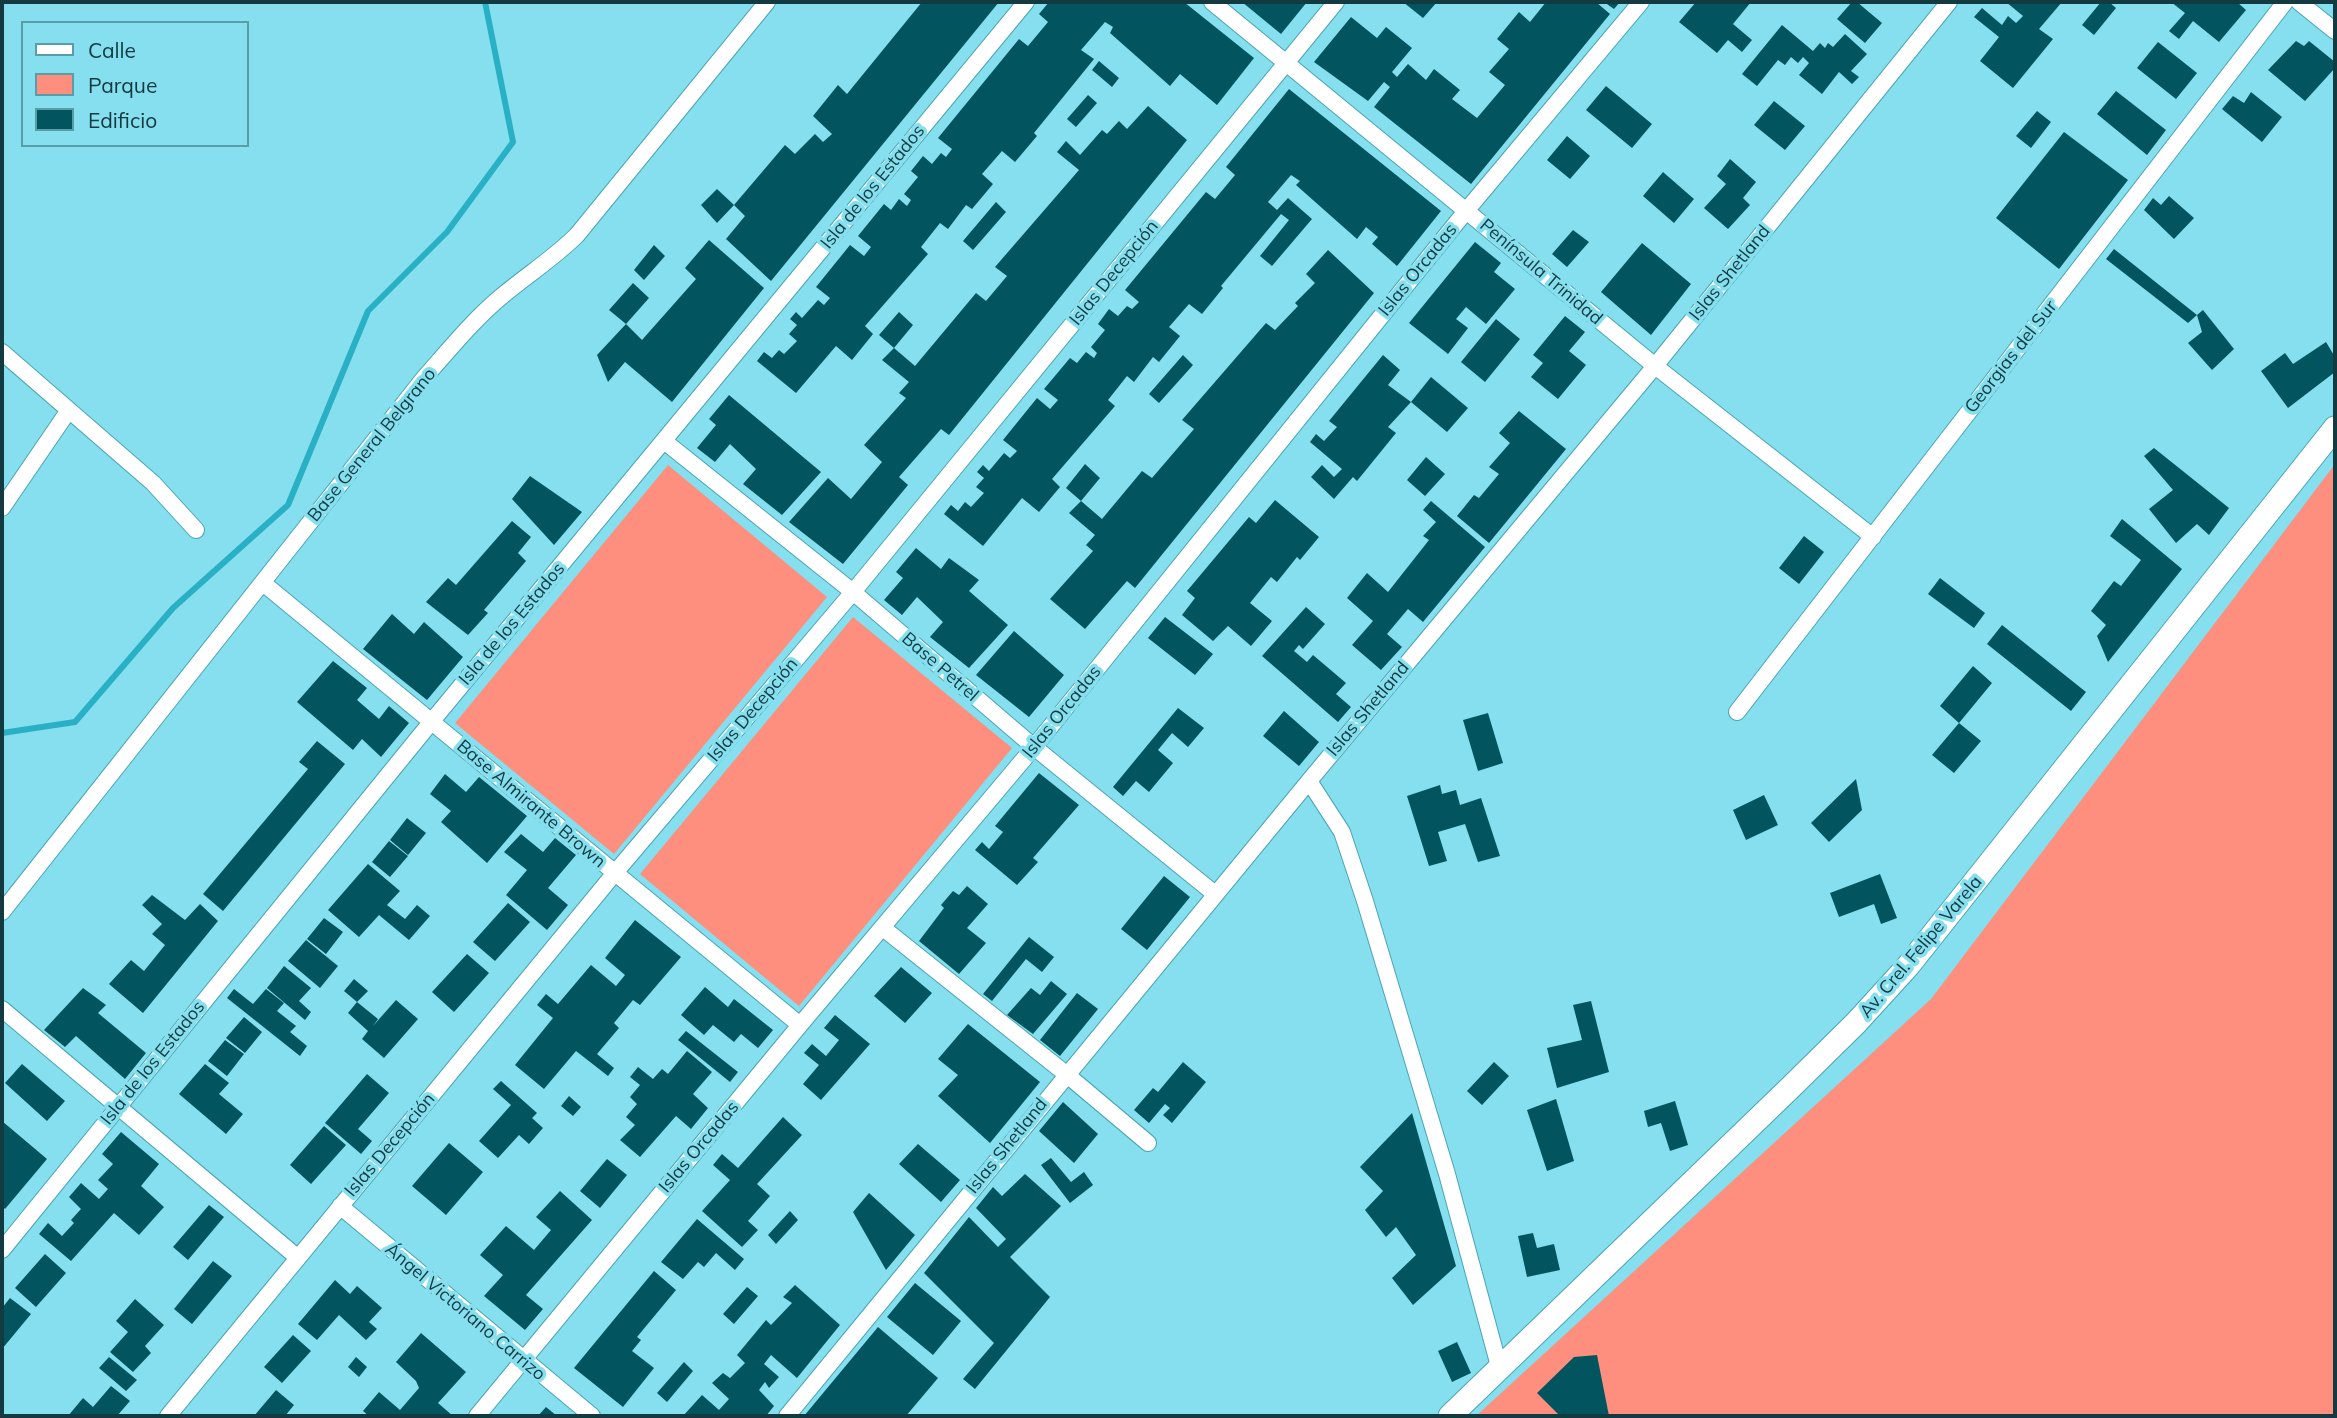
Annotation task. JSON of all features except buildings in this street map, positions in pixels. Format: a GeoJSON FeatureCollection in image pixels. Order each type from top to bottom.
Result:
{"type":"FeatureCollection","features":[{"type":"Feature","properties":{"kind":"main road","name":"Av. Crel. Felipe Varela"},"geometry":{"type":"LineString","coordinates":[[1450,1416],[1791,1087],[1908,967],[2335,428]]}},
{"type":"Feature","properties":{"kind":"street","name":"Base General Belgrano"},"geometry":{"type":"LineString","coordinates":[[2,912],[424,378],[477,319],[577,235],[768,2]]}},
{"type":"Feature","properties":{"kind":"street","name":"Isla de los Estados"},"geometry":{"type":"LineString","coordinates":[[2,1250],[432,721],[1026,2]]}},
{"type":"Feature","properties":{"kind":"street","name":"Península Trinidad"},"geometry":{"type":"LineString","coordinates":[[1212,2],[1655,366],[1873,537]]}},
{"type":"Feature","properties":{"kind":"street","name":"Islas Decepción"},"geometry":{"type":"LineString","coordinates":[[168,1416],[614,874],[853,592],[1336,2]]}},
{"type":"Feature","properties":{"kind":"street","name":"Islas Orcadas"},"geometry":{"type":"LineString","coordinates":[[477,1416],[1034,747],[1466,211],[1641,2]]}},
{"type":"Feature","properties":{"kind":"street","name":"Islas Shetland"},"geometry":{"type":"LineString","coordinates":[[787,1416],[1308,781],[1655,366],[1949,2]]}},
{"type":"Feature","properties":{"kind":"street","name":"Georgias del Sur"},"geometry":{"type":"LineString","coordinates":[[1737,712],[2286,2]]}},
{"type":"Feature","properties":{"kind":"street"},"geometry":{"type":"LineString","coordinates":[[2299,2],[2335,31]]}},
{"type":"Feature","properties":{"kind":"street"},"geometry":{"type":"LineString","coordinates":[[2,352],[153,483],[196,530]]}},
{"type":"Feature","properties":{"kind":"street"},"geometry":{"type":"LineString","coordinates":[[2,508],[69,410]]}},
{"type":"Feature","properties":{"kind":"street","name":"Base Petrel"},"geometry":{"type":"LineString","coordinates":[[664,441],[853,592],[1034,747],[1215,894]]}},
{"type":"Feature","properties":{"kind":"street","name":"Base Almirante Brown"},"geometry":{"type":"LineString","coordinates":[[263,583],[800,1025]]}},
{"type":"Feature","properties":{"kind":"street"},"geometry":{"type":"LineString","coordinates":[[1308,781],[1342,832],[1365,901],[1447,1174],[1500,1370]]}},
{"type":"Feature","properties":{"kind":"street"},"geometry":{"type":"LineString","coordinates":[[883,928],[1148,1143]]}},
{"type":"Feature","properties":{"kind":"street"},"geometry":{"type":"LineString","coordinates":[[2,1009],[297,1256]]}},
{"type":"Feature","properties":{"kind":"street","name":"Ángel Victoriano Carrizo"},"geometry":{"type":"LineString","coordinates":[[340,1206],[592,1416]]}},
{"type":"Feature","properties":{"kind":"green space"},"geometry":{"type":"Polygon","coordinates":[[[2335,464],[2335,1416],[1476,1416],[1931,999],[2335,464]]]}},
{"type":"Feature","properties":{"kind":"green space"},"geometry":{"type":"Polygon","coordinates":[[[668,465],[827,597],[614,854],[455,723],[668,465]]]}},
{"type":"Feature","properties":{"kind":"green space"},"geometry":{"type":"Polygon","coordinates":[[[853,617],[1012,748],[799,1006],[640,874],[853,617]]]}},
{"type":"Feature","properties":{"kind":"waterway"},"geometry":{"type":"LineString","coordinates":[[2,733],[75,722],[173,608],[288,505],[368,311],[447,232],[513,142],[485,2]]}}]}
